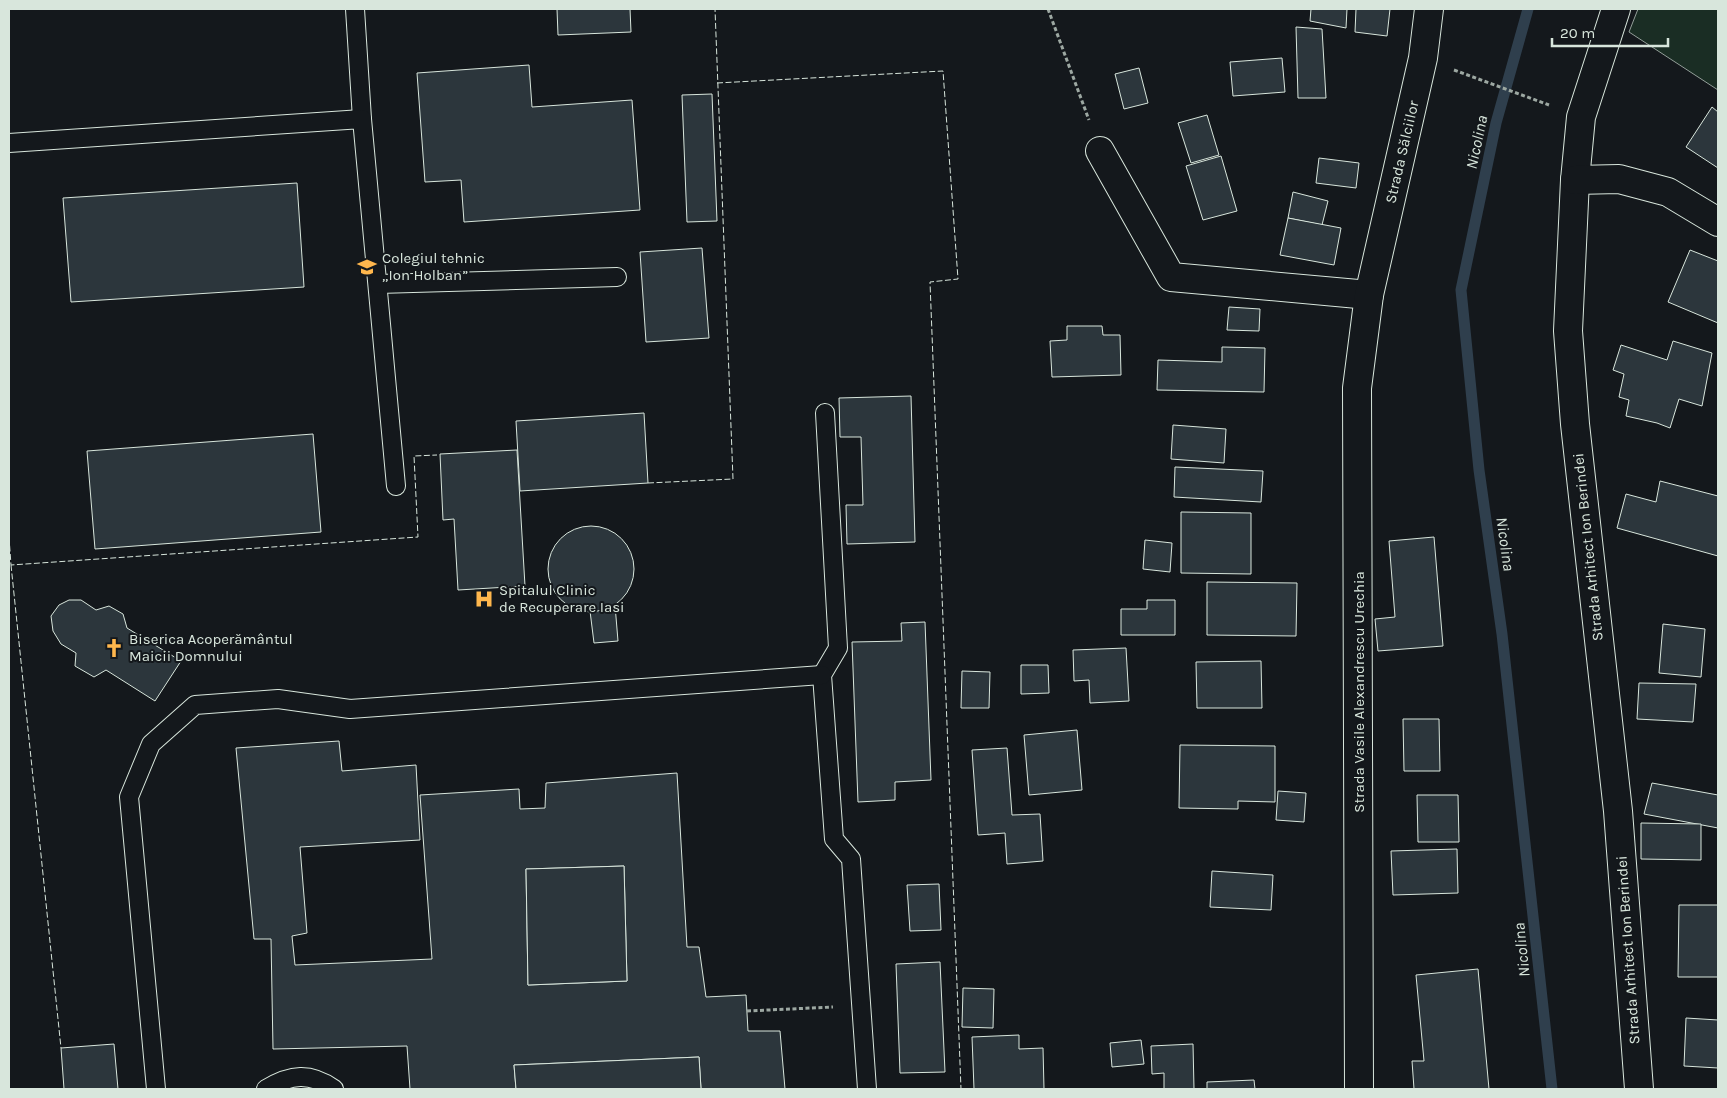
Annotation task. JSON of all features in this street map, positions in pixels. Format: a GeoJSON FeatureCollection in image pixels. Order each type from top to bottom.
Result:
{"type":"FeatureCollection","features":[{"type":"Feature","properties":{"kind":"street","name":"Strada Sălciilor"},"geometry":{"type":"LineString","coordinates":[[1369,295],[1423,58],[1429,9]]}},
{"type":"Feature","properties":{"kind":"street","name":"Strada Arhitect Ion Berindei"},"geometry":{"type":"LineString","coordinates":[[1616,9],[1581,117],[1574,180],[1568,331],[1576,433],[1618,811],[1639,1089]]}},
{"type":"Feature","properties":{"kind":"street"},"geometry":{"type":"LineString","coordinates":[[1100,150],[1171,277],[1369,295]]}},
{"type":"Feature","properties":{"kind":"street"},"geometry":{"type":"LineString","coordinates":[[1574,180],[1619,179],[1668,192],[1718,222]]}},
{"type":"Feature","properties":{"kind":"street","name":"Strada Vasile Alexandrescu Urechia"},"geometry":{"type":"LineString","coordinates":[[1359,1089],[1357,388],[1369,295]]}},
{"type":"Feature","properties":{"kind":"lane"},"geometry":{"type":"LineString","coordinates":[[355,9],[362,119],[396,486]]}},
{"type":"Feature","properties":{"kind":"lane"},"geometry":{"type":"LineString","coordinates":[[9,143],[362,119]]}},
{"type":"Feature","properties":{"kind":"lane"},"geometry":{"type":"LineString","coordinates":[[378,284],[617,277]]}},
{"type":"Feature","properties":{"kind":"lane"},"geometry":{"type":"LineString","coordinates":[[825,413],[838,648],[822,675],[834,839],[851,859],[867,1089]]}},
{"type":"Feature","properties":{"kind":"lane"},"geometry":{"type":"LineString","coordinates":[[156,1089],[129,797],[151,744],[195,705],[278,699],[350,709],[822,675]]}},
{"type":"Feature","properties":{"kind":"lane"},"geometry":{"type":"LineString","coordinates":[[266,1089],[280,1080],[298,1076],[317,1079],[334,1089]]}},
{"type":"Feature","properties":{"kind":"path"},"geometry":{"type":"LineString","coordinates":[[1048,9],[1100,150]]}},
{"type":"Feature","properties":{"kind":"path"},"geometry":{"type":"LineString","coordinates":[[1423,58],[1581,117]]}},
{"type":"Feature","properties":{"kind":"path"},"geometry":{"type":"LineString","coordinates":[[747,1011],[861,1005]]}},
{"type":"Feature","properties":{"kind":"green space"},"geometry":{"type":"Polygon","coordinates":[[[1638,9],[1718,9],[1718,90],[1629,32],[1638,9]]]}},
{"type":"Feature","properties":{"kind":"building"},"geometry":{"type":"Polygon","coordinates":[[[557,9],[630,9],[631,32],[558,35],[557,9]]]}},
{"type":"Feature","properties":{"kind":"building"},"geometry":{"type":"Polygon","coordinates":[[[1311,9],[1347,9],[1346,28],[1310,21],[1311,9]]]}},
{"type":"Feature","properties":{"kind":"building"},"geometry":{"type":"Polygon","coordinates":[[[1356,9],[1390,9],[1387,36],[1355,32],[1356,9]]]}},
{"type":"Feature","properties":{"kind":"building"},"geometry":{"type":"Polygon","coordinates":[[[1296,27],[1322,29],[1326,98],[1298,98],[1296,27]]]}},
{"type":"Feature","properties":{"kind":"building"},"geometry":{"type":"Polygon","coordinates":[[[1282,58],[1285,92],[1233,96],[1230,62],[1282,58]]]}},
{"type":"Feature","properties":{"kind":"building"},"geometry":{"type":"Polygon","coordinates":[[[529,65],[532,107],[632,100],[640,210],[464,222],[461,180],[425,182],[417,73],[529,65]]]}},
{"type":"Feature","properties":{"kind":"building"},"geometry":{"type":"Polygon","coordinates":[[[1139,68],[1148,103],[1124,109],[1115,74],[1139,68]]]}},
{"type":"Feature","properties":{"kind":"building"},"geometry":{"type":"Polygon","coordinates":[[[712,94],[717,221],[687,222],[682,95],[712,94]]]}},
{"type":"Feature","properties":{"kind":"building"},"geometry":{"type":"Polygon","coordinates":[[[1712,107],[1718,112],[1718,168],[1686,147],[1712,107]]]}},
{"type":"Feature","properties":{"kind":"building"},"geometry":{"type":"Polygon","coordinates":[[[1207,115],[1219,155],[1191,163],[1178,123],[1207,115]]]}},
{"type":"Feature","properties":{"kind":"building"},"geometry":{"type":"Polygon","coordinates":[[[1221,156],[1237,211],[1203,220],[1186,166],[1221,156]]]}},
{"type":"Feature","properties":{"kind":"building"},"geometry":{"type":"Polygon","coordinates":[[[1319,158],[1359,163],[1356,188],[1316,183],[1319,158]]]}},
{"type":"Feature","properties":{"kind":"building"},"geometry":{"type":"Polygon","coordinates":[[[297,183],[304,287],[71,302],[63,198],[297,183]]]}},
{"type":"Feature","properties":{"kind":"building"},"geometry":{"type":"Polygon","coordinates":[[[1293,192],[1328,201],[1322,225],[1288,218],[1293,192]]]}},
{"type":"Feature","properties":{"kind":"building"},"geometry":{"type":"Polygon","coordinates":[[[1288,218],[1341,228],[1334,265],[1280,255],[1288,218]]]}},
{"type":"Feature","properties":{"kind":"building"},"geometry":{"type":"Polygon","coordinates":[[[702,248],[709,338],[646,342],[640,252],[702,248]]]}},
{"type":"Feature","properties":{"kind":"building"},"geometry":{"type":"Polygon","coordinates":[[[1690,250],[1718,261],[1718,323],[1668,302],[1690,250]]]}},
{"type":"Feature","properties":{"kind":"building"},"geometry":{"type":"Polygon","coordinates":[[[1229,307],[1260,309],[1259,331],[1227,330],[1229,307]]]}},
{"type":"Feature","properties":{"kind":"building"},"geometry":{"type":"Polygon","coordinates":[[[1067,326],[1102,326],[1103,335],[1120,335],[1121,375],[1052,377],[1050,341],[1067,340],[1067,326]]]}},
{"type":"Feature","properties":{"kind":"building"},"geometry":{"type":"Polygon","coordinates":[[[1673,341],[1712,353],[1702,406],[1679,399],[1670,428],[1626,416],[1629,400],[1619,397],[1624,374],[1613,370],[1621,345],[1667,360],[1673,341]]]}},
{"type":"Feature","properties":{"kind":"building"},"geometry":{"type":"Polygon","coordinates":[[[1222,347],[1265,348],[1264,392],[1157,390],[1158,360],[1222,362],[1222,347]]]}},
{"type":"Feature","properties":{"kind":"building"},"geometry":{"type":"Polygon","coordinates":[[[911,396],[915,542],[847,544],[846,505],[863,505],[861,437],[840,437],[839,398],[911,396]]]}},
{"type":"Feature","properties":{"kind":"building"},"geometry":{"type":"Polygon","coordinates":[[[644,413],[648,483],[520,491],[516,421],[644,413]]]}},
{"type":"Feature","properties":{"kind":"building"},"geometry":{"type":"Polygon","coordinates":[[[1173,425],[1226,429],[1224,463],[1171,459],[1173,425]]]}},
{"type":"Feature","properties":{"kind":"building"},"geometry":{"type":"Polygon","coordinates":[[[313,434],[321,532],[95,549],[87,451],[313,434]]]}},
{"type":"Feature","properties":{"kind":"building"},"geometry":{"type":"Polygon","coordinates":[[[517,450],[525,586],[458,590],[454,519],[443,520],[440,454],[517,450]]]}},
{"type":"Feature","properties":{"kind":"building"},"geometry":{"type":"Polygon","coordinates":[[[1175,467],[1263,471],[1261,502],[1174,497],[1175,467]]]}},
{"type":"Feature","properties":{"kind":"building"},"geometry":{"type":"Polygon","coordinates":[[[1660,481],[1718,496],[1718,556],[1617,528],[1626,494],[1656,502],[1660,481]]]}},
{"type":"Feature","properties":{"kind":"building"},"geometry":{"type":"Polygon","coordinates":[[[1181,512],[1251,513],[1251,574],[1181,573],[1181,512]]]}},
{"type":"Feature","properties":{"kind":"building"},"geometry":{"type":"Polygon","coordinates":[[[591,526],[607,530],[621,539],[630,553],[634,569],[630,585],[621,599],[607,608],[591,612],[575,608],[561,599],[552,585],[548,569],[552,553],[561,539],[575,530],[591,526]]]}},
{"type":"Feature","properties":{"kind":"building"},"geometry":{"type":"Polygon","coordinates":[[[1434,537],[1443,646],[1378,651],[1375,619],[1395,617],[1389,541],[1434,537]]]}},
{"type":"Feature","properties":{"kind":"building"},"geometry":{"type":"Polygon","coordinates":[[[1145,540],[1172,543],[1170,572],[1143,569],[1145,540]]]}},
{"type":"Feature","properties":{"kind":"building"},"geometry":{"type":"Polygon","coordinates":[[[1207,582],[1297,583],[1296,636],[1207,635],[1207,582]]]}},
{"type":"Feature","properties":{"kind":"building","name":"Biserica Acoperământul Maicii Domnului"},"geometry":{"type":"Polygon","coordinates":[[[69,600],[81,600],[96,610],[109,606],[123,614],[127,628],[181,661],[155,701],[106,670],[94,677],[75,666],[76,653],[61,644],[53,631],[51,616],[59,605],[69,600]]]}},
{"type":"Feature","properties":{"kind":"building"},"geometry":{"type":"Polygon","coordinates":[[[1147,600],[1175,600],[1175,635],[1121,635],[1121,609],[1147,609],[1147,600]]]}},
{"type":"Feature","properties":{"kind":"building"},"geometry":{"type":"Polygon","coordinates":[[[615,605],[618,641],[594,643],[590,611],[598,611],[615,605]]]}},
{"type":"Feature","properties":{"kind":"building"},"geometry":{"type":"Polygon","coordinates":[[[925,622],[931,780],[895,782],[895,800],[858,802],[852,642],[902,641],[901,623],[925,622]]]}},
{"type":"Feature","properties":{"kind":"building"},"geometry":{"type":"Polygon","coordinates":[[[1663,624],[1705,629],[1701,677],[1659,673],[1663,624]]]}},
{"type":"Feature","properties":{"kind":"building"},"geometry":{"type":"Polygon","coordinates":[[[1126,648],[1129,701],[1090,703],[1089,680],[1074,681],[1073,650],[1126,648]]]}},
{"type":"Feature","properties":{"kind":"building"},"geometry":{"type":"Polygon","coordinates":[[[1261,661],[1262,708],[1197,708],[1196,662],[1261,661]]]}},
{"type":"Feature","properties":{"kind":"building"},"geometry":{"type":"Polygon","coordinates":[[[1021,665],[1048,665],[1049,693],[1021,694],[1021,665]]]}},
{"type":"Feature","properties":{"kind":"building"},"geometry":{"type":"Polygon","coordinates":[[[962,671],[990,672],[989,708],[961,708],[962,671]]]}},
{"type":"Feature","properties":{"kind":"building"},"geometry":{"type":"Polygon","coordinates":[[[1639,683],[1696,684],[1693,722],[1637,719],[1639,683]]]}},
{"type":"Feature","properties":{"kind":"building"},"geometry":{"type":"Polygon","coordinates":[[[1403,719],[1439,719],[1440,771],[1404,771],[1403,719]]]}},
{"type":"Feature","properties":{"kind":"building"},"geometry":{"type":"Polygon","coordinates":[[[1077,730],[1082,790],[1029,795],[1024,735],[1077,730]]]}},
{"type":"Feature","properties":{"kind":"building"},"geometry":{"type":"Polygon","coordinates":[[[339,741],[342,771],[416,765],[420,840],[300,847],[307,933],[292,936],[295,965],[432,959],[420,795],[519,789],[520,809],[545,808],[546,783],[677,773],[687,947],[699,947],[706,997],[746,995],[748,1031],[780,1031],[785,1089],[701,1089],[699,1057],[514,1065],[516,1089],[410,1089],[407,1046],[273,1049],[271,939],[254,939],[236,748],[339,741]],[[624,866],[526,869],[528,985],[627,981],[624,866]]]}},
{"type":"Feature","properties":{"kind":"building"},"geometry":{"type":"Polygon","coordinates":[[[1180,745],[1275,746],[1275,802],[1238,801],[1238,809],[1179,808],[1180,745]]]}},
{"type":"Feature","properties":{"kind":"building"},"geometry":{"type":"Polygon","coordinates":[[[1007,748],[1012,815],[1040,814],[1043,861],[1007,864],[1005,833],[978,835],[972,750],[1007,748]]]}},
{"type":"Feature","properties":{"kind":"building"},"geometry":{"type":"Polygon","coordinates":[[[1652,783],[1718,795],[1718,828],[1644,814],[1652,783]]]}},
{"type":"Feature","properties":{"kind":"building"},"geometry":{"type":"Polygon","coordinates":[[[1278,791],[1306,793],[1304,822],[1276,820],[1278,791]]]}},
{"type":"Feature","properties":{"kind":"building"},"geometry":{"type":"Polygon","coordinates":[[[1417,795],[1458,795],[1459,842],[1418,842],[1417,795]]]}},
{"type":"Feature","properties":{"kind":"building"},"geometry":{"type":"Polygon","coordinates":[[[1641,823],[1701,824],[1701,860],[1641,859],[1641,823]]]}},
{"type":"Feature","properties":{"kind":"building"},"geometry":{"type":"Polygon","coordinates":[[[1457,849],[1458,893],[1393,895],[1391,851],[1457,849]]]}},
{"type":"Feature","properties":{"kind":"building"},"geometry":{"type":"Polygon","coordinates":[[[624,866],[627,981],[528,985],[526,869],[624,866]]]}},
{"type":"Feature","properties":{"kind":"building"},"geometry":{"type":"Polygon","coordinates":[[[1212,871],[1273,875],[1271,910],[1210,907],[1212,871]]]}},
{"type":"Feature","properties":{"kind":"building"},"geometry":{"type":"Polygon","coordinates":[[[939,884],[941,930],[910,931],[907,885],[939,884]]]}},
{"type":"Feature","properties":{"kind":"building"},"geometry":{"type":"Polygon","coordinates":[[[1679,905],[1718,905],[1718,977],[1678,977],[1679,905]]]}},
{"type":"Feature","properties":{"kind":"building"},"geometry":{"type":"Polygon","coordinates":[[[940,962],[945,1072],[900,1073],[896,964],[940,962]]]}},
{"type":"Feature","properties":{"kind":"building"},"geometry":{"type":"Polygon","coordinates":[[[1478,969],[1489,1089],[1414,1089],[1412,1061],[1424,1061],[1416,975],[1478,969]]]}},
{"type":"Feature","properties":{"kind":"building"},"geometry":{"type":"Polygon","coordinates":[[[963,988],[994,989],[993,1028],[962,1027],[963,988]]]}},
{"type":"Feature","properties":{"kind":"building"},"geometry":{"type":"Polygon","coordinates":[[[1686,1018],[1718,1020],[1718,1068],[1684,1066],[1686,1018]]]}},
{"type":"Feature","properties":{"kind":"building"},"geometry":{"type":"Polygon","coordinates":[[[1019,1035],[1019,1049],[1043,1048],[1044,1089],[974,1089],[972,1037],[1019,1035]]]}},
{"type":"Feature","properties":{"kind":"building"},"geometry":{"type":"Polygon","coordinates":[[[1141,1040],[1144,1064],[1112,1067],[1110,1043],[1141,1040]]]}},
{"type":"Feature","properties":{"kind":"building"},"geometry":{"type":"Polygon","coordinates":[[[114,1044],[118,1089],[64,1089],[61,1048],[114,1044]]]}},
{"type":"Feature","properties":{"kind":"building"},"geometry":{"type":"Polygon","coordinates":[[[1193,1044],[1194,1089],[1164,1089],[1164,1073],[1152,1074],[1151,1046],[1193,1044]]]}},
{"type":"Feature","properties":{"kind":"building"},"geometry":{"type":"Polygon","coordinates":[[[699,1057],[701,1089],[516,1089],[514,1065],[699,1057]]]}},
{"type":"Feature","properties":{"kind":"building"},"geometry":{"type":"Polygon","coordinates":[[[1254,1080],[1255,1089],[1207,1089],[1207,1082],[1254,1080]]]}},
{"type":"Feature","properties":{"kind":"waterway","name":"Nicolina"},"geometry":{"type":"LineString","coordinates":[[1528,9],[1496,123],[1461,290],[1479,470],[1502,634],[1552,1089]]}},
{"type":"Feature","properties":{"kind":"fence"},"geometry":{"type":"LineString","coordinates":[[648,483],[733,479],[715,9]]}},
{"type":"Feature","properties":{"kind":"fence"},"geometry":{"type":"LineString","coordinates":[[717,83],[943,71],[958,279],[930,282],[961,1089]]}},
{"type":"Feature","properties":{"kind":"fence"},"geometry":{"type":"LineString","coordinates":[[9,537],[11,565],[418,537],[414,456],[437,455]]}},
{"type":"Feature","properties":{"kind":"fence"},"geometry":{"type":"LineString","coordinates":[[11,565],[61,1048]]}},
{"type":"Feature","properties":{"kind":"place","name":"Colegiul tehnic „Ion Holban”"},"geometry":{"type":"Point","coordinates":[367,267]}},
{"type":"Feature","properties":{"kind":"place","name":"Spitalul Clinic de Recuperare Iasi"},"geometry":{"type":"Point","coordinates":[484,599]}},
{"type":"Feature","properties":{"kind":"place","name":"Biserica Acoperământul Maicii Domnului"},"geometry":{"type":"Point","coordinates":[114,648]}}]}
